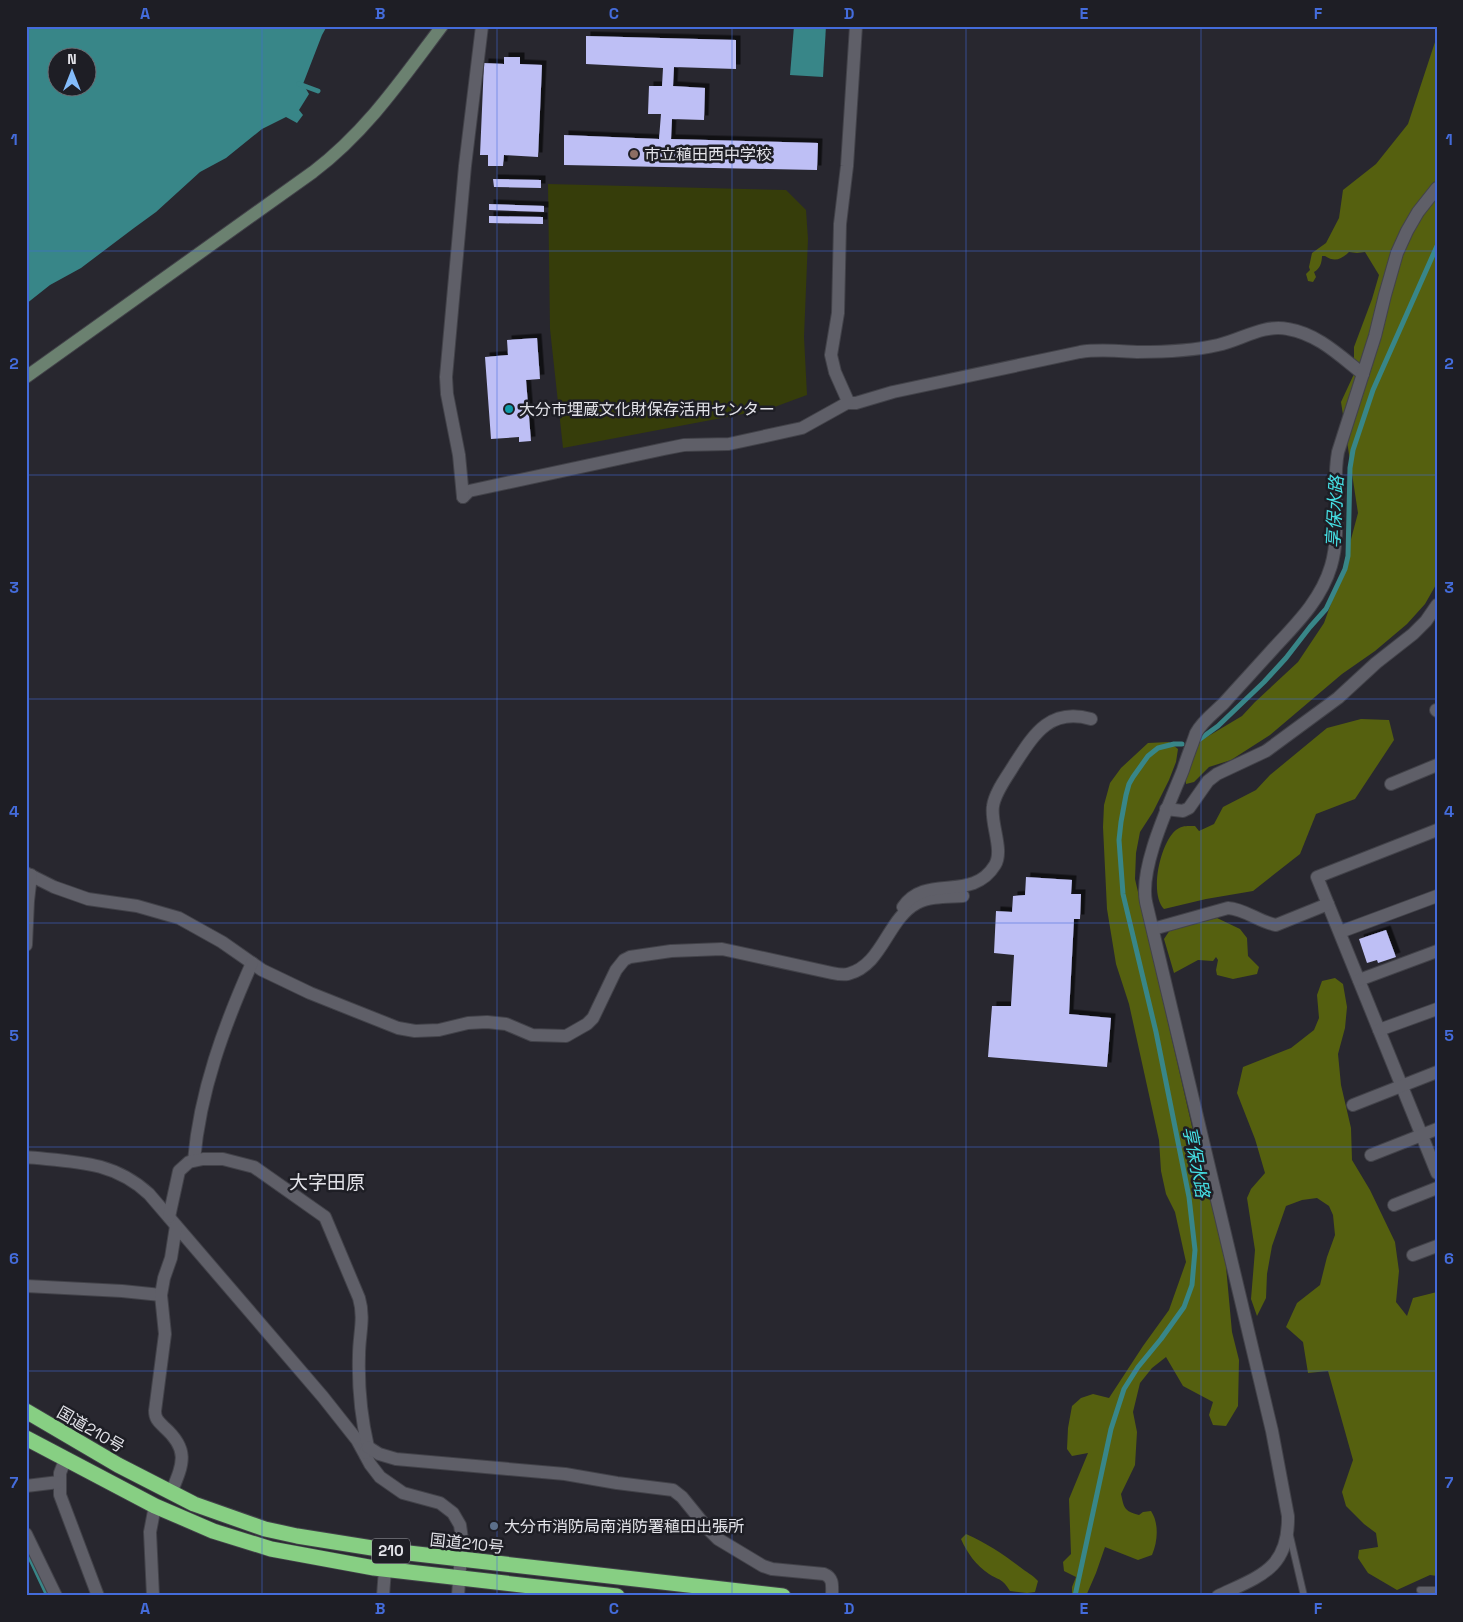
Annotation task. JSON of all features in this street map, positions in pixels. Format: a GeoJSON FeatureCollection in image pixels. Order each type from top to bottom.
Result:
{"type":"FeatureCollection","features":[{"type":"Feature","properties":{"kind":"highway","name":"国道210号"},"geometry":{"type":"LineString","coordinates":[[26,1411],[118,1465],[171,1493],[214,1512],[266,1529],[297,1536],[391,1551],[783,1596]]}},
{"type":"Feature","properties":{"kind":"highway","name":"210"},"geometry":{"type":"LineString","coordinates":[[26,1438],[154,1506],[222,1534],[270,1549],[385,1569],[617,1596]]}},
{"type":"Feature","properties":{"kind":"street"},"geometry":{"type":"LineString","coordinates":[[26,377],[313,172],[339,151],[378,111],[442,26]]}},
{"type":"Feature","properties":{"kind":"street"},"geometry":{"type":"LineString","coordinates":[[482,26],[465,166],[446,377],[447,394],[458,446],[463,497],[469,491],[664,449],[684,445],[729,444],[802,428],[848,403],[856,403],[893,392],[1080,352],[1100,350],[1168,351],[1210,347],[1260,330],[1278,328],[1296,331],[1316,338],[1363,374]]}},
{"type":"Feature","properties":{"kind":"street"},"geometry":{"type":"LineString","coordinates":[[848,403],[848,399],[835,372],[831,355],[838,313],[840,224],[847,166],[856,26]]}},
{"type":"Feature","properties":{"kind":"street"},"geometry":{"type":"LineString","coordinates":[[1218,1596],[1265,1573],[1274,1566],[1285,1544],[1288,1516],[1272,1431],[1153,929],[1145,886],[1166,809],[1202,722],[1222,705],[1307,611],[1327,578],[1334,553],[1337,459],[1375,336],[1397,252],[1410,224],[1437,188]]}},
{"type":"Feature","properties":{"kind":"street"},"geometry":{"type":"LineString","coordinates":[[1166,809],[1183,811],[1189,808],[1208,781],[1217,774],[1266,750],[1338,698],[1376,663],[1413,634],[1426,621],[1437,605]]}},
{"type":"Feature","properties":{"kind":"street"},"geometry":{"type":"LineString","coordinates":[[26,945],[29,874],[54,887],[88,899],[137,906],[179,918],[222,942],[252,963],[310,993],[403,1029],[415,1031],[439,1030],[468,1023],[493,1022],[506,1024],[532,1035],[562,1037],[587,1024],[593,1018],[616,970],[624,960],[630,957],[722,949],[832,973],[847,974],[864,966],[876,954],[909,899],[924,890],[975,884],[993,869],[998,858],[993,815],[995,800],[1009,772],[1031,738],[1040,728],[1055,720],[1076,716],[1091,719]]}},
{"type":"Feature","properties":{"kind":"street"},"geometry":{"type":"LineString","coordinates":[[1391,784],[1437,765]]}},
{"type":"Feature","properties":{"kind":"street"},"geometry":{"type":"LineString","coordinates":[[1437,830],[1317,877],[1437,1174]]}},
{"type":"Feature","properties":{"kind":"street"},"geometry":{"type":"LineString","coordinates":[[898,919],[904,912],[924,900],[963,896]]}},
{"type":"Feature","properties":{"kind":"street"},"geometry":{"type":"LineString","coordinates":[[1340,932],[1437,896]]}},
{"type":"Feature","properties":{"kind":"street"},"geometry":{"type":"LineString","coordinates":[[1153,929],[1228,908],[1236,909],[1269,924],[1276,925],[1328,904]]}},
{"type":"Feature","properties":{"kind":"street"},"geometry":{"type":"LineString","coordinates":[[1359,980],[1437,951]]}},
{"type":"Feature","properties":{"kind":"street"},"geometry":{"type":"LineString","coordinates":[[194,1160],[196,1132],[202,1106],[228,1018],[252,963]]}},
{"type":"Feature","properties":{"kind":"street"},"geometry":{"type":"LineString","coordinates":[[1379,1030],[1437,1008]]}},
{"type":"Feature","properties":{"kind":"street"},"geometry":{"type":"LineString","coordinates":[[1352,1105],[1437,1072]]}},
{"type":"Feature","properties":{"kind":"street"},"geometry":{"type":"LineString","coordinates":[[1371,1155],[1437,1129]]}},
{"type":"Feature","properties":{"kind":"street"},"geometry":{"type":"LineString","coordinates":[[26,1157],[90,1164],[113,1170],[141,1187],[323,1397],[366,1450],[380,1477],[398,1491],[440,1503],[453,1513],[461,1530],[458,1596]]}},
{"type":"Feature","properties":{"kind":"street"},"geometry":{"type":"LineString","coordinates":[[171,1493],[181,1470],[183,1458],[177,1439],[155,1416],[166,1334],[161,1295],[164,1278],[171,1258],[179,1171],[185,1164],[194,1160],[223,1159],[254,1167],[327,1220],[340,1256],[360,1298],[363,1322],[359,1354],[359,1390],[366,1450]]}},
{"type":"Feature","properties":{"kind":"street"},"geometry":{"type":"LineString","coordinates":[[1394,1205],[1437,1188]]}},
{"type":"Feature","properties":{"kind":"street"},"geometry":{"type":"LineString","coordinates":[[1413,1255],[1437,1246]]}},
{"type":"Feature","properties":{"kind":"street"},"geometry":{"type":"LineString","coordinates":[[26,1286],[161,1295]]}},
{"type":"Feature","properties":{"kind":"street"},"geometry":{"type":"LineString","coordinates":[[366,1450],[396,1459],[565,1474],[617,1484],[673,1490],[682,1497],[708,1529],[722,1542],[767,1568],[829,1576],[832,1581],[832,1596]]}},
{"type":"Feature","properties":{"kind":"street"},"geometry":{"type":"LineString","coordinates":[[65,1460],[59,1482],[60,1495],[98,1596]]}},
{"type":"Feature","properties":{"kind":"street"},"geometry":{"type":"LineString","coordinates":[[26,1486],[59,1482]]}},
{"type":"Feature","properties":{"kind":"street"},"geometry":{"type":"LineString","coordinates":[[153,1596],[150,1532],[154,1506]]}},
{"type":"Feature","properties":{"kind":"street"},"geometry":{"type":"LineString","coordinates":[[26,1534],[56,1596]]}},
{"type":"Feature","properties":{"kind":"street"},"geometry":{"type":"LineString","coordinates":[[383,1596],[385,1569]]}},
{"type":"Feature","properties":{"kind":"lane"},"geometry":{"type":"LineString","coordinates":[[1288,1530],[1304,1596]]}},
{"type":"Feature","properties":{"kind":"lane"},"geometry":{"type":"LineString","coordinates":[[1420,1590],[1437,1590]]}},
{"type":"Feature","properties":{"kind":"green space"},"geometry":{"type":"Polygon","coordinates":[[[1437,36],[1437,583],[1425,604],[1407,624],[1375,651],[1342,674],[1270,735],[1231,760],[1209,767],[1194,782],[1186,784],[1186,768],[1195,744],[1242,716],[1298,662],[1324,623],[1342,573],[1358,513],[1341,402],[1354,374],[1354,347],[1379,275],[1365,252],[1349,252],[1337,259],[1322,256],[1318,269],[1314,272],[1316,277],[1313,282],[1308,281],[1306,274],[1310,270],[1312,253],[1326,243],[1339,218],[1343,190],[1376,164],[1408,124],[1437,36]]]}},
{"type":"Feature","properties":{"kind":"green space"},"geometry":{"type":"Polygon","coordinates":[[[548,184],[786,190],[806,210],[808,239],[804,337],[807,395],[769,409],[563,448],[550,329],[548,184]]]}},
{"type":"Feature","properties":{"kind":"green space"},"geometry":{"type":"Polygon","coordinates":[[[1361,719],[1389,720],[1394,740],[1355,799],[1316,814],[1300,854],[1253,891],[1164,909],[1157,892],[1158,869],[1165,846],[1178,828],[1195,826],[1199,831],[1214,824],[1223,807],[1256,790],[1270,775],[1327,728],[1361,719]]]}},
{"type":"Feature","properties":{"kind":"green space"},"geometry":{"type":"Polygon","coordinates":[[[1169,742],[1178,749],[1176,762],[1153,812],[1140,832],[1136,853],[1135,879],[1193,1131],[1223,1234],[1232,1332],[1239,1360],[1238,1406],[1226,1426],[1213,1425],[1209,1415],[1213,1402],[1183,1386],[1166,1357],[1152,1368],[1140,1383],[1133,1412],[1137,1432],[1135,1465],[1121,1494],[1124,1506],[1130,1512],[1139,1515],[1143,1512],[1151,1511],[1154,1516],[1156,1538],[1154,1550],[1152,1555],[1138,1560],[1105,1547],[1086,1596],[1072,1596],[1072,1587],[1076,1577],[1064,1571],[1063,1562],[1071,1554],[1069,1499],[1088,1453],[1072,1456],[1067,1449],[1072,1406],[1081,1398],[1093,1394],[1109,1398],[1169,1310],[1186,1262],[1175,1212],[1166,1194],[1161,1171],[1159,1140],[1129,1004],[1116,964],[1107,909],[1103,827],[1104,805],[1110,783],[1121,768],[1148,743],[1169,742]]]}},
{"type":"Feature","properties":{"kind":"green space"},"geometry":{"type":"Polygon","coordinates":[[[1217,918],[1240,929],[1247,938],[1248,956],[1259,967],[1257,974],[1233,979],[1217,975],[1218,960],[1216,957],[1213,961],[1198,960],[1174,973],[1164,939],[1170,930],[1217,918]]]}},
{"type":"Feature","properties":{"kind":"green space"},"geometry":{"type":"Polygon","coordinates":[[[1335,978],[1343,984],[1347,1007],[1345,1028],[1338,1054],[1341,1085],[1351,1128],[1352,1160],[1370,1190],[1395,1242],[1399,1271],[1396,1302],[1407,1316],[1413,1298],[1437,1292],[1437,1576],[1430,1575],[1397,1590],[1368,1573],[1358,1558],[1359,1550],[1378,1547],[1376,1533],[1346,1506],[1342,1492],[1353,1460],[1328,1371],[1308,1373],[1303,1342],[1286,1327],[1297,1303],[1320,1285],[1335,1235],[1333,1215],[1329,1206],[1317,1198],[1302,1200],[1286,1206],[1272,1246],[1267,1274],[1266,1298],[1257,1316],[1251,1299],[1255,1250],[1247,1198],[1251,1189],[1265,1173],[1255,1139],[1237,1093],[1243,1067],[1291,1048],[1314,1030],[1319,1018],[1317,995],[1322,981],[1335,978]]]}},
{"type":"Feature","properties":{"kind":"green space"},"geometry":{"type":"Polygon","coordinates":[[[966,1534],[994,1549],[1034,1577],[1038,1581],[1035,1592],[1010,1591],[1003,1582],[980,1567],[963,1544],[961,1539],[966,1534]]]}},
{"type":"Feature","properties":{"kind":"water"},"geometry":{"type":"Polygon","coordinates":[[[26,26],[327,26],[303,84],[309,94],[299,110],[303,115],[297,123],[286,117],[262,129],[226,158],[200,172],[156,212],[81,268],[50,285],[26,304],[26,26]]]}},
{"type":"Feature","properties":{"kind":"water"},"geometry":{"type":"Polygon","coordinates":[[[794,26],[826,26],[823,77],[790,75],[794,26]]]}},
{"type":"Feature","properties":{"kind":"building"},"geometry":{"type":"Polygon","coordinates":[[[586,36],[736,40],[736,69],[674,67],[673,86],[705,88],[704,120],[672,119],[671,139],[818,143],[817,170],[564,165],[564,135],[659,139],[661,114],[648,114],[649,86],[662,86],[663,68],[586,64],[586,36]]]}},
{"type":"Feature","properties":{"kind":"building"},"geometry":{"type":"Polygon","coordinates":[[[504,57],[520,57],[520,64],[542,65],[538,157],[504,155],[503,166],[488,166],[488,155],[480,155],[484,63],[504,64],[504,57]]]}},
{"type":"Feature","properties":{"kind":"building"},"geometry":{"type":"Polygon","coordinates":[[[493,179],[541,180],[541,188],[494,187],[493,179]]]}},
{"type":"Feature","properties":{"kind":"building"},"geometry":{"type":"Polygon","coordinates":[[[489,204],[544,206],[544,212],[489,210],[489,204]]]}},
{"type":"Feature","properties":{"kind":"building"},"geometry":{"type":"Polygon","coordinates":[[[489,216],[543,217],[543,224],[489,223],[489,216]]]}},
{"type":"Feature","properties":{"kind":"building","name":"大分市埋蔵文化財保存活用センター"},"geometry":{"type":"Polygon","coordinates":[[[537,338],[540,379],[526,380],[531,441],[519,442],[519,437],[491,439],[485,357],[508,355],[507,340],[537,338]]]}},
{"type":"Feature","properties":{"kind":"building"},"geometry":{"type":"Polygon","coordinates":[[[1026,877],[1072,880],[1071,894],[1081,894],[1080,919],[1074,919],[1069,1014],[1111,1018],[1107,1067],[988,1057],[992,1006],[1011,1006],[1014,955],[994,953],[996,911],[1012,912],[1013,896],[1025,895],[1026,877]]]}},
{"type":"Feature","properties":{"kind":"building"},"geometry":{"type":"Polygon","coordinates":[[[1386,930],[1396,957],[1378,963],[1377,960],[1367,963],[1359,939],[1386,930]]]}},
{"type":"Feature","properties":{"kind":"waterway"},"geometry":{"type":"LineString","coordinates":[[299,84],[318,91]]}},
{"type":"Feature","properties":{"kind":"waterway","name":"享保水路"},"geometry":{"type":"LineString","coordinates":[[1200,739],[1218,726],[1264,682],[1326,609],[1345,569],[1348,556],[1350,468],[1353,450],[1373,390],[1437,246]]}},
{"type":"Feature","properties":{"kind":"waterway","name":"享保水路"},"geometry":{"type":"LineString","coordinates":[[1075,1596],[1111,1429],[1124,1389],[1138,1367],[1184,1307],[1192,1285],[1195,1250],[1189,1197],[1156,1032],[1123,894],[1119,840],[1126,795],[1133,777],[1148,756],[1158,748],[1182,744]]}},
{"type":"Feature","properties":{"kind":"waterway","name":"享保水路"},"geometry":{"type":"LineString","coordinates":[[26,1549],[48,1596]]}},
{"type":"Feature","properties":{"kind":"place","name":"市立稙田西中学校"},"geometry":{"type":"Point","coordinates":[634,154]}},
{"type":"Feature","properties":{"kind":"place","name":"大分市埋蔵文化財保存活用センター"},"geometry":{"type":"Point","coordinates":[509,409]}},
{"type":"Feature","properties":{"kind":"place","name":"大分市消防局南消防署稙田出張所"},"geometry":{"type":"Point","coordinates":[494,1526]}},
{"type":"Feature","properties":{"kind":"district","name":"大字田原"},"geometry":{"type":"Point","coordinates":[327,1182]}}]}
